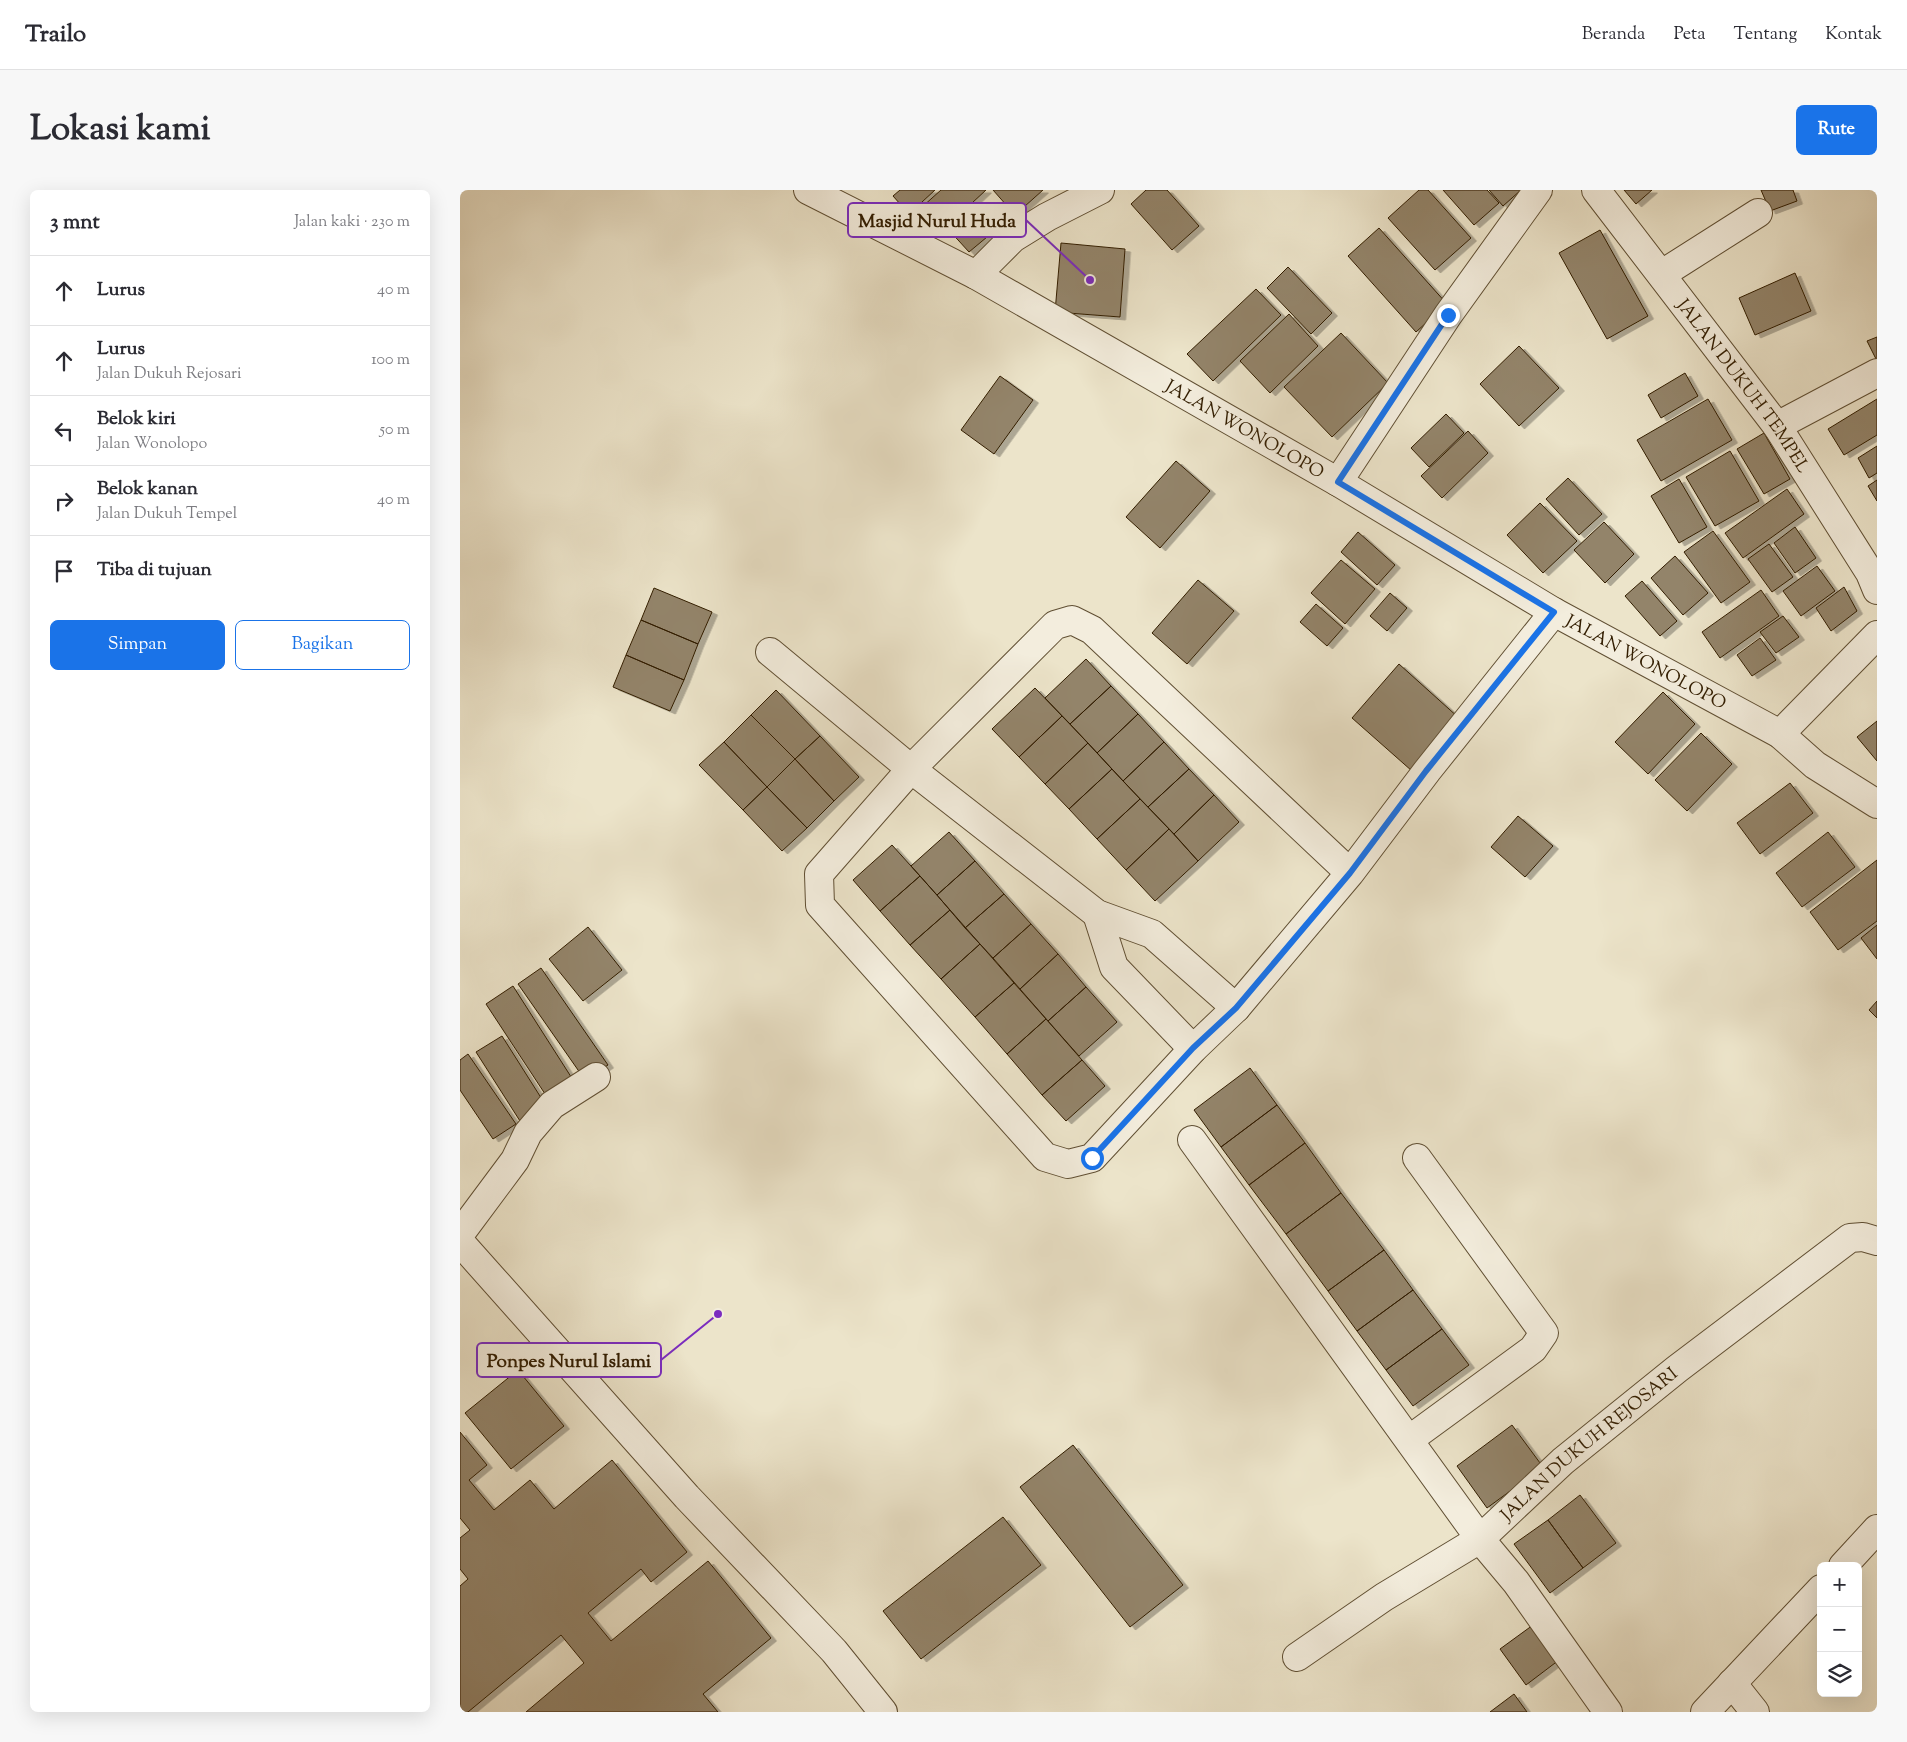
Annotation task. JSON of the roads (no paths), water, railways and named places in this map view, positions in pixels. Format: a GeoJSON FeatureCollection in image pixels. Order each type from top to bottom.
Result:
{"type":"FeatureCollection","features":[{"type":"Feature","properties":{"kind":"street","name":"JALAN WONOLOPO"},"geometry":{"type":"LineString","coordinates":[[808,190],[976,275],[1338,482],[1554,612],[1780,734],[1815,765],[1877,804]]}},
{"type":"Feature","properties":{"kind":"street"},"geometry":{"type":"LineString","coordinates":[[976,275],[1013,238],[1047,217],[1100,190]]}},
{"type":"Feature","properties":{"kind":"street"},"geometry":{"type":"LineString","coordinates":[[1338,482],[1448,315],[1538,190]]}},
{"type":"Feature","properties":{"kind":"street","name":"JALAN DUKUH TEMPEL"},"geometry":{"type":"LineString","coordinates":[[1596,190],[1777,426],[1870,573],[1877,590]]}},
{"type":"Feature","properties":{"kind":"street"},"geometry":{"type":"LineString","coordinates":[[1662,274],[1758,212]]}},
{"type":"Feature","properties":{"kind":"street"},"geometry":{"type":"LineString","coordinates":[[1777,426],[1877,373]]}},
{"type":"Feature","properties":{"kind":"street"},"geometry":{"type":"LineString","coordinates":[[1350,873],[1092,630],[1072,620],[1055,625],[911,769],[819,874],[820,905],[1045,1157],[1068,1164],[1092,1158],[1193,1048],[1236,1008],[1350,873],[1426,771],[1554,612]]}},
{"type":"Feature","properties":{"kind":"street"},"geometry":{"type":"LineString","coordinates":[[1780,734],[1877,635]]}},
{"type":"Feature","properties":{"kind":"street"},"geometry":{"type":"LineString","coordinates":[[770,652],[911,769],[1097,914],[1152,934],[1236,1008]]}},
{"type":"Feature","properties":{"kind":"street"},"geometry":{"type":"LineString","coordinates":[[1097,914],[1114,966],[1193,1048]]}},
{"type":"Feature","properties":{"kind":"street"},"geometry":{"type":"LineString","coordinates":[[460,1234],[515,1160],[528,1133],[552,1105],[596,1077]]}},
{"type":"Feature","properties":{"kind":"street"},"geometry":{"type":"LineString","coordinates":[[1192,1140],[1480,1538],[1516,1582],[1608,1712]]}},
{"type":"Feature","properties":{"kind":"street"},"geometry":{"type":"LineString","coordinates":[[1410,1439],[1533,1349],[1544,1333],[1417,1158]]}},
{"type":"Feature","properties":{"kind":"street","name":"JALAN DUKUH REJOSARI"},"geometry":{"type":"LineString","coordinates":[[1297,1657],[1384,1597],[1480,1538],[1570,1455],[1677,1369],[1850,1238],[1863,1237],[1877,1241]]}},
{"type":"Feature","properties":{"kind":"street"},"geometry":{"type":"LineString","coordinates":[[460,1242],[687,1497],[834,1651],[883,1712]]}},
{"type":"Feature","properties":{"kind":"street"},"geometry":{"type":"LineString","coordinates":[[1847,1562],[1877,1529]]}},
{"type":"Feature","properties":{"kind":"street"},"geometry":{"type":"LineString","coordinates":[[1705,1712],[1817,1593]]}},
{"type":"Feature","properties":{"kind":"street"},"geometry":{"type":"LineString","coordinates":[[1732,1684],[1755,1712]]}},
{"type":"Feature","properties":{"kind":"place","name":"Masjid Nurul Huda"},"geometry":{"type":"Point","coordinates":[1090,280]}},
{"type":"Feature","properties":{"kind":"place","name":"Ponpes Nurul Islami"},"geometry":{"type":"Point","coordinates":[718,1314]}}]}
